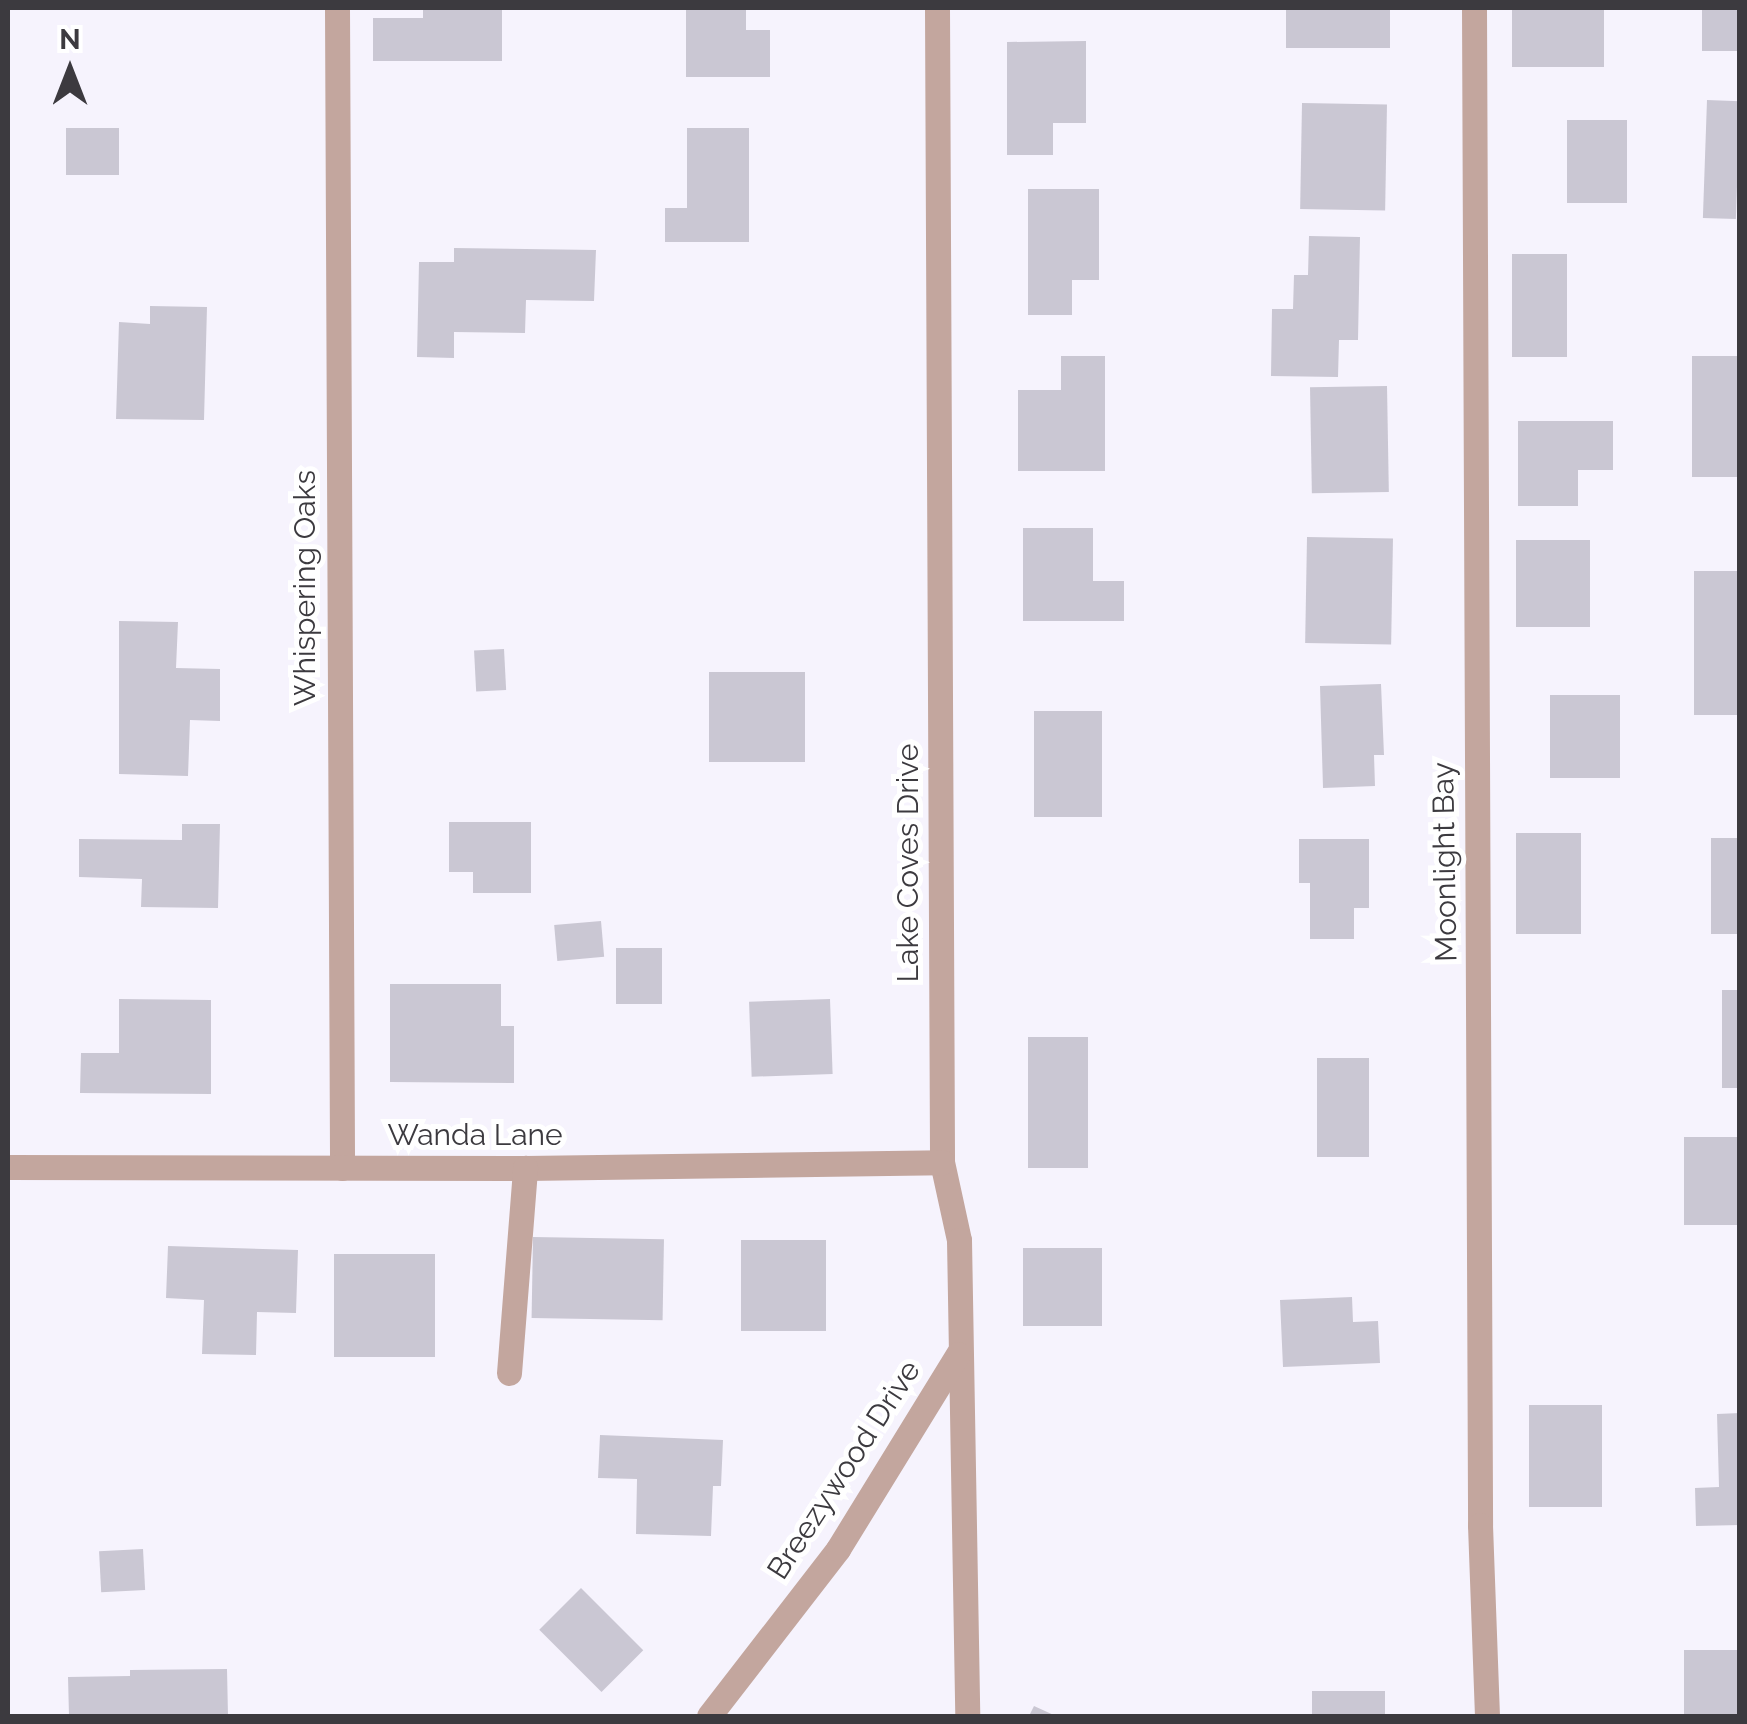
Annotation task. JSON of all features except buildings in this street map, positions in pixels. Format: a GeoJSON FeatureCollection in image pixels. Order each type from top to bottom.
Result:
{"type":"FeatureCollection","features":[{"type":"Feature","properties":{"kind":"street","name":"Whispering Oaks"},"geometry":{"type":"LineString","coordinates":[[337,8],[342,1168]]}},
{"type":"Feature","properties":{"kind":"street","name":"Lake Coves Drive"},"geometry":{"type":"LineString","coordinates":[[937,8],[942,1162],[959,1240],[966,1716]]}},
{"type":"Feature","properties":{"kind":"street","name":"Moonlight Bay"},"geometry":{"type":"LineString","coordinates":[[1474,8],[1480,1525],[1488,1716]]}},
{"type":"Feature","properties":{"kind":"street","name":"Wanda Lane"},"geometry":{"type":"LineString","coordinates":[[8,1167],[524,1168],[942,1162]]}},
{"type":"Feature","properties":{"kind":"street"},"geometry":{"type":"LineString","coordinates":[[509,1374],[524,1168]]}},
{"type":"Feature","properties":{"kind":"street","name":"Breezywood Drive"},"geometry":{"type":"LineString","coordinates":[[709,1716],[838,1549],[958,1354]]}}]}
